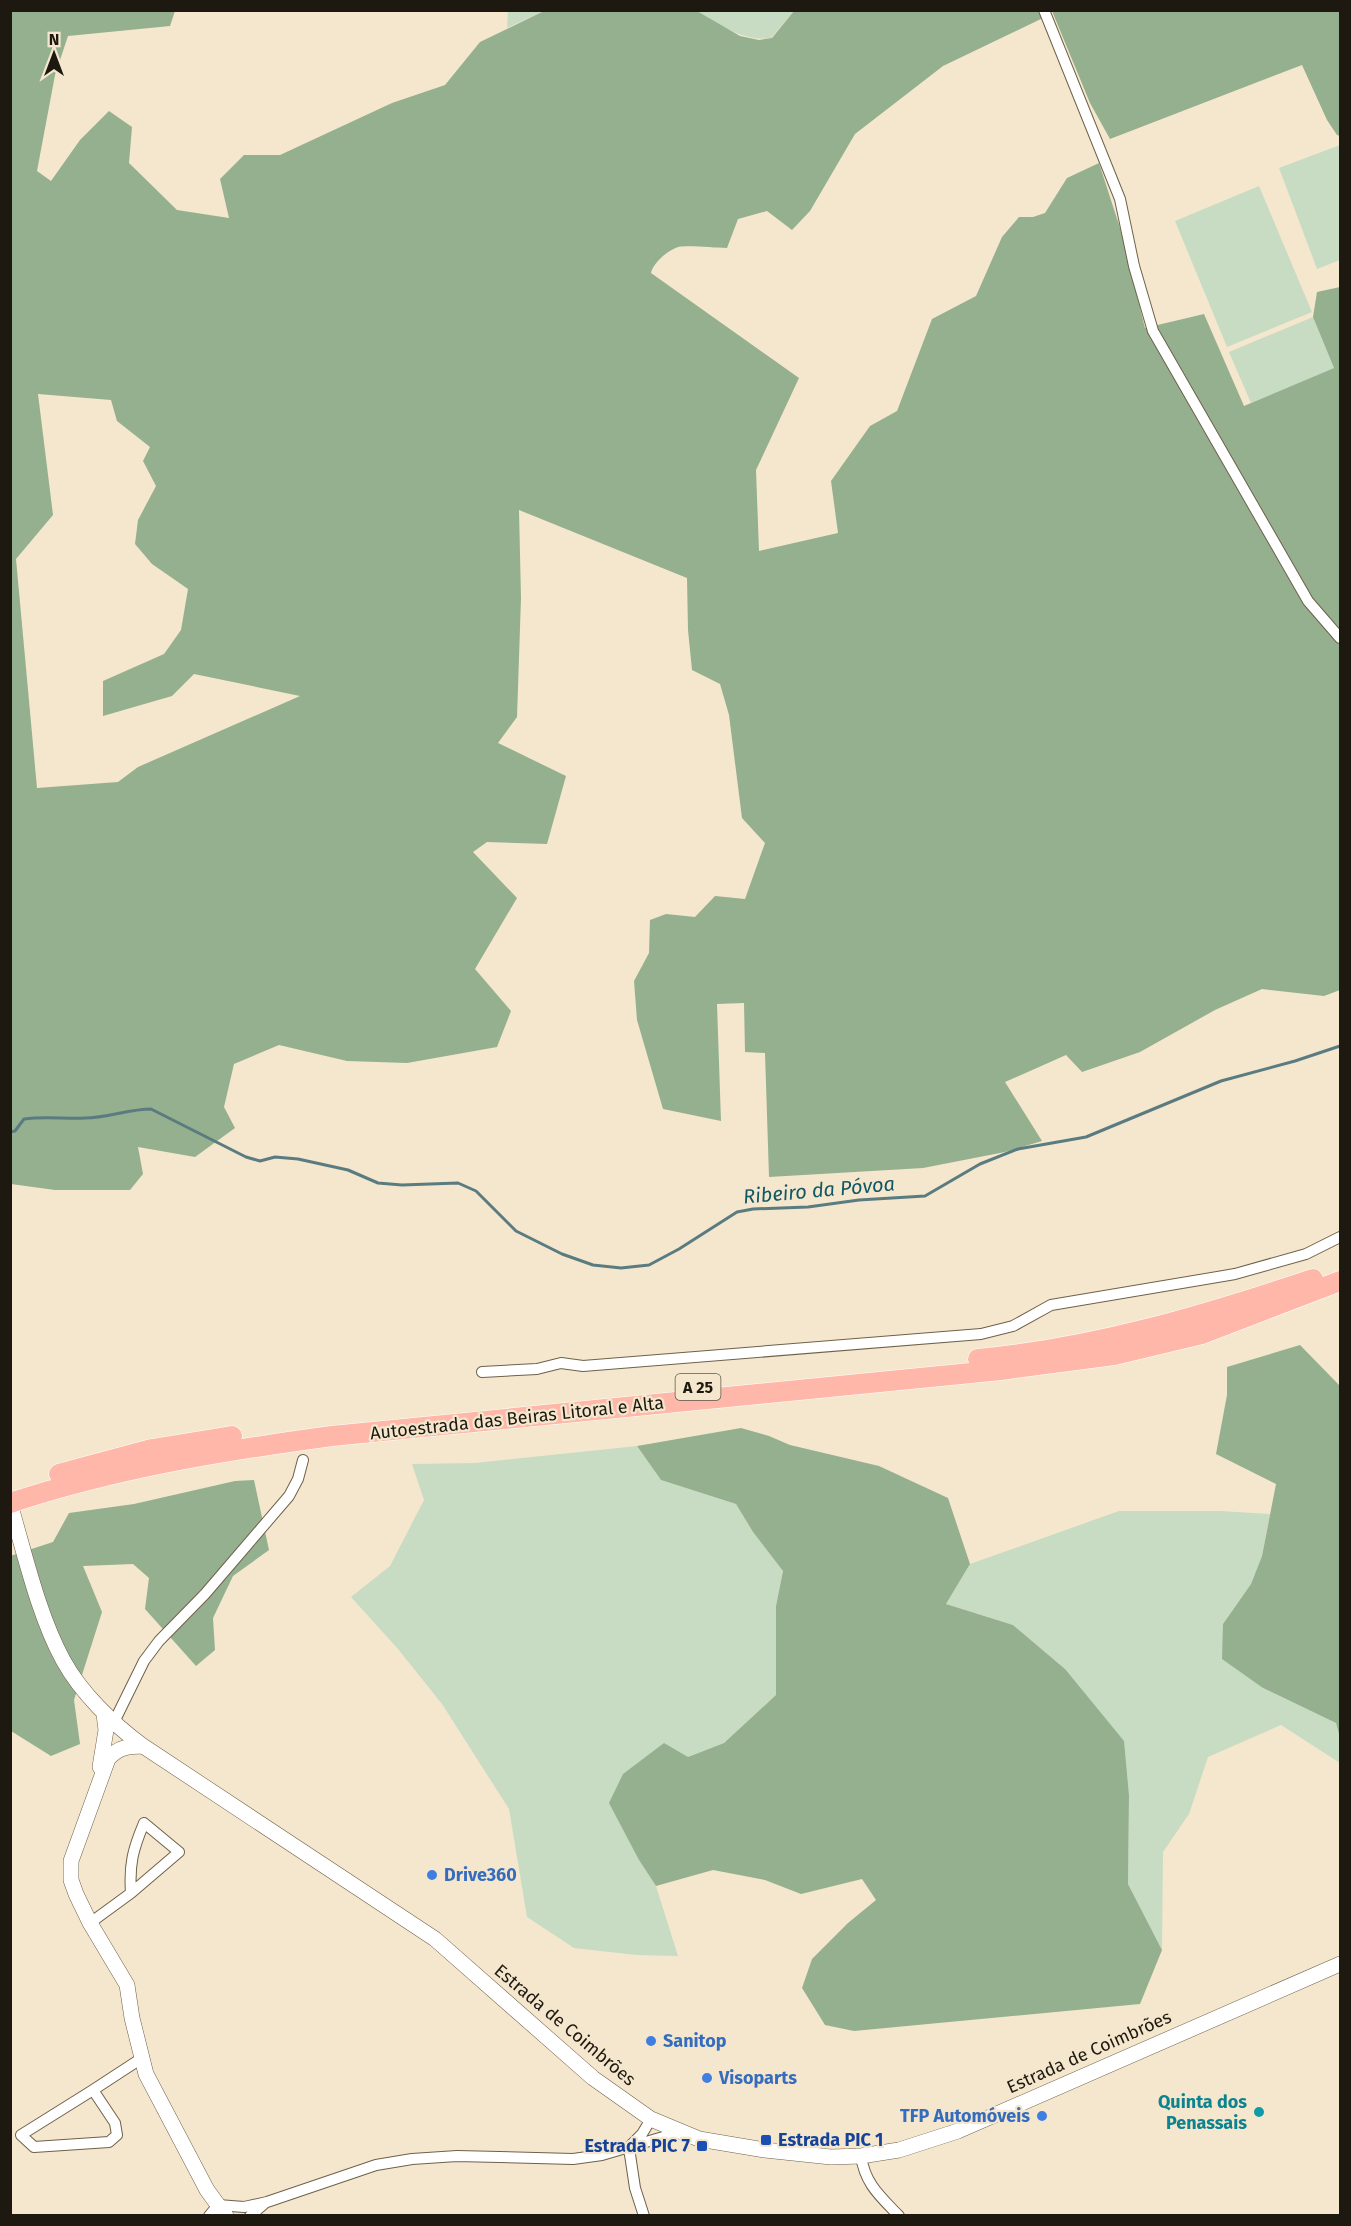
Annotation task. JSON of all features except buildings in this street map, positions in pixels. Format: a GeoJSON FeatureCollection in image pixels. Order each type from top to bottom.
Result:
{"type":"FeatureCollection","features":[{"type":"Feature","properties":{"kind":"highway","name":"Autoestrada das Beiras Litoral e Alta"},"geometry":{"type":"LineString","coordinates":[[10,1504],[50,1483],[103,1461],[152,1449],[219,1438],[330,1424],[987,1358],[1112,1339],[1197,1317],[1341,1268]]}},
{"type":"Feature","properties":{"kind":"highway","name":"Autoestrada das Beiras Litoral e Alta"},"geometry":{"type":"LineString","coordinates":[[10,1490],[222,1451],[332,1436],[1001,1370],[1114,1355],[1202,1334],[1341,1281]]}},
{"type":"Feature","properties":{"kind":"street"},"geometry":{"type":"LineString","coordinates":[[1044,10],[1120,199],[1134,266],[1153,331],[1308,601],[1341,638]]}},
{"type":"Feature","properties":{"kind":"street"},"geometry":{"type":"LineString","coordinates":[[482,1372],[537,1370],[561,1363],[583,1366],[981,1334],[1013,1326],[1052,1305],[1235,1274],[1306,1254],[1341,1237]]}},
{"type":"Feature","properties":{"kind":"street"},"geometry":{"type":"LineString","coordinates":[[303,1460],[298,1479],[289,1496],[205,1594],[159,1641],[144,1661],[113,1721],[108,1759],[71,1861],[74,1887],[90,1923],[127,1985],[132,2018],[146,2074],[170,2124],[218,2212],[267,2202],[376,2165],[405,2160],[457,2156],[573,2159],[602,2155],[680,2133]]}},
{"type":"Feature","properties":{"kind":"street","name":"Estrada de Coimbrões"},"geometry":{"type":"LineString","coordinates":[[10,1504],[40,1604],[63,1660],[113,1721],[143,1746],[435,1939],[593,2078],[651,2119],[680,2133],[699,2139],[765,2150],[831,2157],[861,2156],[899,2150],[958,2131],[1341,1964]]}},
{"type":"Feature","properties":{"kind":"street"},"geometry":{"type":"LineString","coordinates":[[93,1799],[105,1746],[106,1721],[113,1721]]}},
{"type":"Feature","properties":{"kind":"street"},"geometry":{"type":"LineString","coordinates":[[108,1759],[115,1751],[128,1746],[143,1746]]}},
{"type":"Feature","properties":{"kind":"street"},"geometry":{"type":"LineString","coordinates":[[90,1923],[131,1893],[179,1852],[144,1823],[133,1850],[129,1871],[131,1893]]}},
{"type":"Feature","properties":{"kind":"street"},"geometry":{"type":"LineString","coordinates":[[93,2090],[115,2123],[117,2135],[109,2142],[34,2147],[21,2135],[142,2058]]}},
{"type":"Feature","properties":{"kind":"street"},"geometry":{"type":"LineString","coordinates":[[629,2148],[642,2134],[651,2119]]}},
{"type":"Feature","properties":{"kind":"street"},"geometry":{"type":"LineString","coordinates":[[629,2148],[635,2187],[644,2216]]}},
{"type":"Feature","properties":{"kind":"street"},"geometry":{"type":"LineString","coordinates":[[861,2156],[863,2172],[871,2186],[899,2216]]}},
{"type":"Feature","properties":{"kind":"street"},"geometry":{"type":"LineString","coordinates":[[250,2216],[267,2202]]}},
{"type":"Feature","properties":{"kind":"green space"},"geometry":{"type":"Polygon","coordinates":[[[11,11],[175,11],[170,26],[68,36],[55,75],[37,171],[51,181],[80,140],[109,111],[132,127],[129,163],[177,210],[229,218],[220,179],[244,155],[280,155],[392,103],[445,85],[480,42],[544,11],[697,11],[740,36],[759,40],[772,38],[794,11],[1039,11],[1043,18],[943,66],[855,134],[810,211],[792,230],[767,211],[738,219],[727,248],[678,247],[662,257],[652,269],[651,273],[799,378],[756,470],[759,551],[838,533],[831,481],[870,426],[897,411],[932,319],[976,296],[1002,237],[1019,217],[1033,217],[1045,213],[1067,178],[1099,163],[1120,228],[1145,328],[1204,314],[1244,406],[1334,368],[1313,317],[1317,292],[1340,287],[1340,990],[1324,996],[1262,989],[1215,1010],[1140,1052],[1082,1072],[1066,1055],[1005,1082],[1042,1141],[1005,1152],[923,1168],[769,1177],[765,1053],[745,1052],[744,1003],[717,1004],[721,1121],[663,1109],[637,1020],[634,981],[649,953],[650,920],[666,914],[695,917],[715,896],[745,899],[765,843],[742,818],[729,715],[720,684],[692,670],[688,630],[687,578],[519,510],[521,598],[517,717],[498,743],[566,776],[547,844],[487,842],[473,852],[517,898],[475,969],[511,1011],[497,1047],[407,1063],[347,1061],[279,1045],[234,1064],[224,1107],[235,1128],[195,1157],[138,1147],[143,1174],[130,1190],[55,1190],[11,1184],[11,11]],[[38,394],[53,515],[16,559],[37,788],[118,782],[138,767],[300,696],[194,674],[172,696],[103,716],[103,681],[164,654],[181,630],[188,589],[152,564],[135,544],[138,520],[156,486],[143,461],[150,447],[117,421],[111,400],[38,394]]]}},
{"type":"Feature","properties":{"kind":"green space"},"geometry":{"type":"Polygon","coordinates":[[[508,11],[544,11],[507,28],[508,11]]]}},
{"type":"Feature","properties":{"kind":"green space"},"geometry":{"type":"Polygon","coordinates":[[[697,11],[794,11],[771,38],[761,39],[732,31],[697,11]]]}},
{"type":"Feature","properties":{"kind":"green space"},"geometry":{"type":"Polygon","coordinates":[[[1052,11],[1340,11],[1340,136],[1327,120],[1302,65],[1110,139],[1090,103],[1052,11]]]}},
{"type":"Feature","properties":{"kind":"green space"},"geometry":{"type":"Polygon","coordinates":[[[1340,145],[1340,260],[1317,269],[1279,168],[1340,145]]]}},
{"type":"Feature","properties":{"kind":"green space"},"geometry":{"type":"Polygon","coordinates":[[[1259,186],[1312,312],[1227,347],[1175,221],[1259,186]]]}},
{"type":"Feature","properties":{"kind":"green space"},"geometry":{"type":"Polygon","coordinates":[[[1313,317],[1334,368],[1251,403],[1229,352],[1313,317]]]}},
{"type":"Feature","properties":{"kind":"green space"},"geometry":{"type":"Polygon","coordinates":[[[1300,1345],[1340,1386],[1340,1738],[1336,1723],[1263,1688],[1222,1659],[1223,1624],[1251,1584],[1262,1556],[1276,1484],[1216,1454],[1227,1395],[1227,1367],[1300,1345]]]}},
{"type":"Feature","properties":{"kind":"green space"},"geometry":{"type":"Polygon","coordinates":[[[741,1428],[790,1445],[879,1466],[948,1498],[970,1564],[946,1604],[1013,1625],[1065,1669],[1124,1741],[1129,1796],[1128,1884],[1162,1950],[1140,2004],[854,2031],[825,2025],[802,1988],[812,1959],[848,1923],[876,1900],[862,1879],[801,1894],[765,1880],[713,1870],[656,1886],[639,1860],[609,1803],[623,1774],[664,1743],[688,1757],[724,1743],[776,1695],[776,1606],[783,1571],[753,1532],[736,1504],[661,1480],[637,1446],[741,1428]]]}},
{"type":"Feature","properties":{"kind":"green space"},"geometry":{"type":"Polygon","coordinates":[[[637,1446],[661,1480],[736,1504],[753,1532],[783,1571],[776,1606],[776,1695],[724,1743],[688,1757],[639,1860],[656,1886],[678,1956],[636,1955],[574,1948],[527,1917],[509,1809],[442,1704],[398,1649],[351,1597],[390,1566],[424,1500],[412,1464],[475,1463],[637,1446]]]}},
{"type":"Feature","properties":{"kind":"green space"},"geometry":{"type":"Polygon","coordinates":[[[254,1480],[269,1550],[233,1576],[213,1618],[215,1650],[196,1666],[145,1609],[149,1578],[133,1564],[83,1566],[102,1612],[74,1700],[80,1744],[51,1756],[11,1731],[10,1556],[53,1542],[69,1513],[134,1504],[235,1481],[254,1480]]]}},
{"type":"Feature","properties":{"kind":"green space"},"geometry":{"type":"Polygon","coordinates":[[[1119,1511],[1220,1511],[1270,1514],[1262,1556],[1251,1584],[1223,1624],[1263,1688],[1336,1723],[1340,1738],[1340,1763],[1281,1725],[1208,1757],[1189,1814],[1163,1852],[1162,1950],[1128,1884],[1129,1796],[1065,1669],[1013,1625],[946,1604],[970,1564],[1119,1511]]]}},
{"type":"Feature","properties":{"kind":"waterway","name":"Ribeiro da Póvoa"},"geometry":{"type":"LineString","coordinates":[[10,1132],[15,1131],[24,1119],[93,1118],[151,1109],[246,1157],[260,1161],[275,1157],[298,1159],[348,1170],[378,1183],[402,1185],[458,1183],[476,1191],[516,1231],[562,1254],[593,1265],[621,1268],[649,1265],[737,1212],[925,1196],[980,1164],[1018,1149],[1086,1137],[1221,1081],[1340,1046]]}},
{"type":"Feature","properties":{"kind":"place","name":"Drive360"},"geometry":{"type":"Point","coordinates":[432,1875]}},
{"type":"Feature","properties":{"kind":"place","name":"Sanitop"},"geometry":{"type":"Point","coordinates":[651,2041]}},
{"type":"Feature","properties":{"kind":"place","name":"Visoparts"},"geometry":{"type":"Point","coordinates":[707,2078]}},
{"type":"Feature","properties":{"kind":"place","name":"Quinta dos Penassais"},"geometry":{"type":"Point","coordinates":[1259,2112]}},
{"type":"Feature","properties":{"kind":"place","name":"TFP Automóveis"},"geometry":{"type":"Point","coordinates":[1042,2116]}},
{"type":"Feature","properties":{"kind":"place","name":"Estrada PIC 1"},"geometry":{"type":"Point","coordinates":[766,2140]}},
{"type":"Feature","properties":{"kind":"place","name":"Estrada PIC 7"},"geometry":{"type":"Point","coordinates":[702,2146]}}]}
